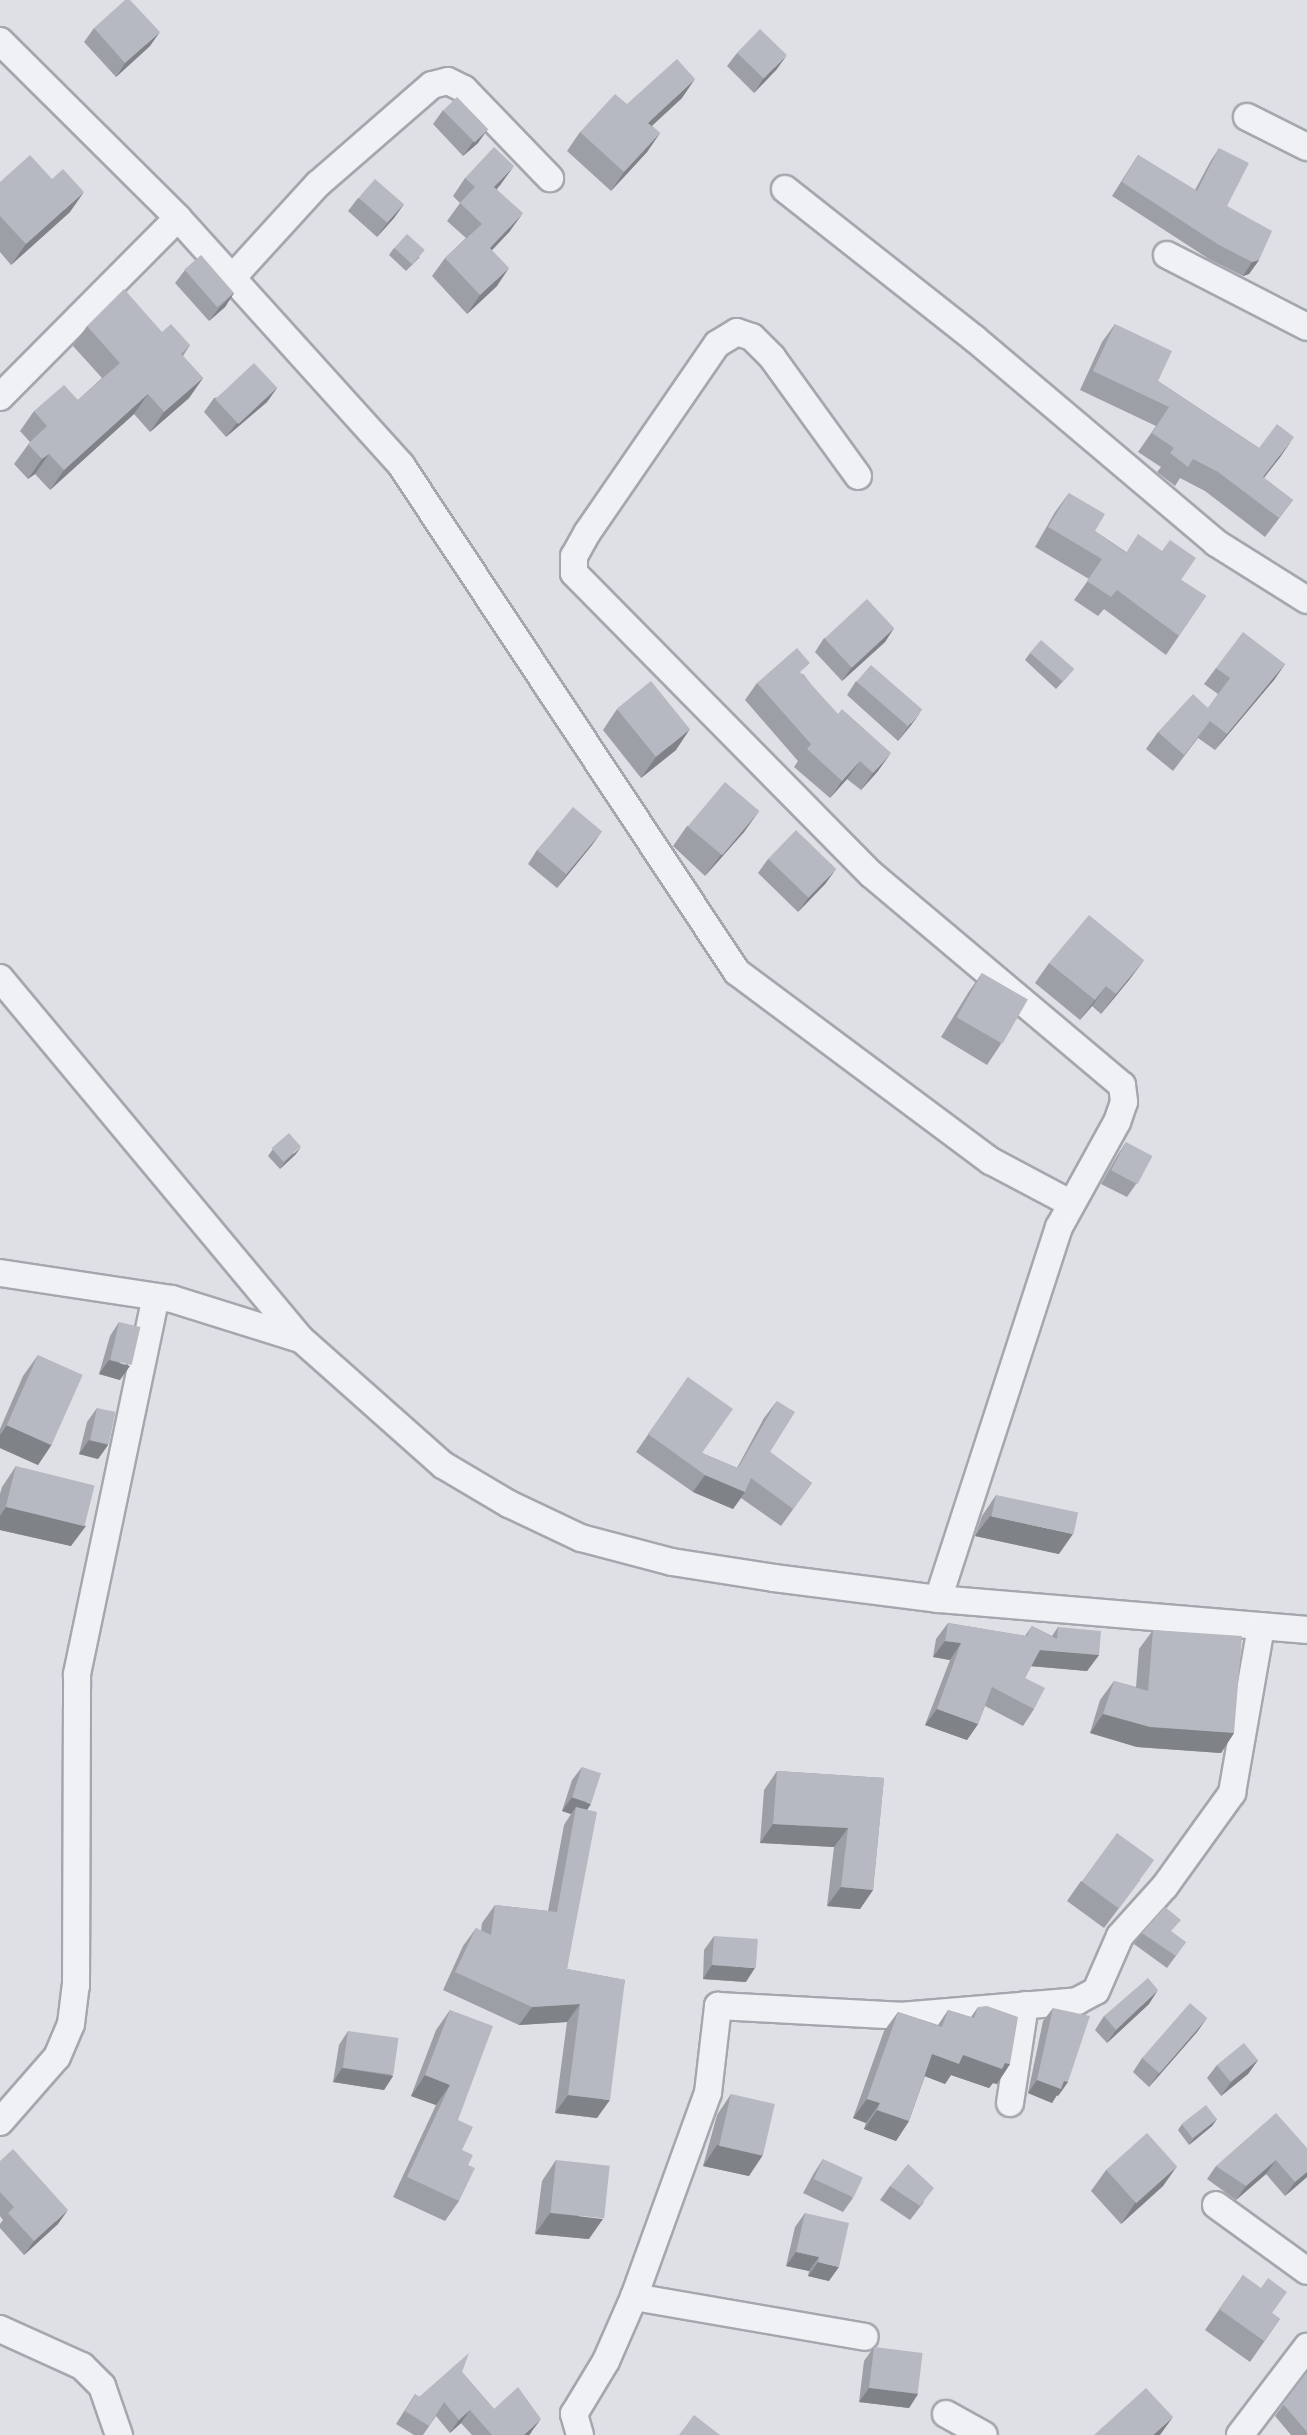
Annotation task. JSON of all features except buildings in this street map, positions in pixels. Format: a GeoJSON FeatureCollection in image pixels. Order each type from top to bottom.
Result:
{"type":"FeatureCollection","features":[{"type":"Feature","properties":{"kind":"street"},"geometry":{"type":"LineString","coordinates":[[0,41],[178,218],[401,465],[737,972],[991,1161],[1070,1203]]}},
{"type":"Feature","properties":{"kind":"street"},"geometry":{"type":"LineString","coordinates":[[233,277],[318,184],[432,85],[448,81],[464,89],[550,178]]}},
{"type":"Feature","properties":{"kind":"street"},"geometry":{"type":"LineString","coordinates":[[1247,117],[1307,147]]}},
{"type":"Feature","properties":{"kind":"street"},"geometry":{"type":"LineString","coordinates":[[785,189],[975,339],[1216,543],[1307,600]]}},
{"type":"Feature","properties":{"kind":"street"},"geometry":{"type":"LineString","coordinates":[[0,397],[178,218]]}},
{"type":"Feature","properties":{"kind":"street"},"geometry":{"type":"LineString","coordinates":[[1167,255],[1307,327]]}},
{"type":"Feature","properties":{"kind":"street"},"geometry":{"type":"LineString","coordinates":[[858,476],[772,357],[752,337],[737,332],[717,344],[587,533],[574,556],[574,573],[871,874],[1122,1085],[1124,1102],[1117,1122],[1070,1203],[938,1599]]}},
{"type":"Feature","properties":{"kind":"street"},"geometry":{"type":"LineString","coordinates":[[0,978],[301,1339],[443,1465],[509,1504],[581,1538],[672,1562],[938,1599],[1307,1630]]}},
{"type":"Feature","properties":{"kind":"street"},"geometry":{"type":"LineString","coordinates":[[0,1273],[172,1299],[301,1339]]}},
{"type":"Feature","properties":{"kind":"street"},"geometry":{"type":"LineString","coordinates":[[0,2122],[57,2057],[71,2024],[76,1986],[77,1674],[154,1305]]}},
{"type":"Feature","properties":{"kind":"street"},"geometry":{"type":"LineString","coordinates":[[580,2435],[574,2414],[606,2361],[634,2297],[708,2093],[718,2006],[900,2016],[1077,2001],[1096,1991],[1120,1936],[1165,1886],[1232,1793],[1261,1626]]}},
{"type":"Feature","properties":{"kind":"street"},"geometry":{"type":"LineString","coordinates":[[1010,2103],[1025,2005]]}},
{"type":"Feature","properties":{"kind":"street"},"geometry":{"type":"LineString","coordinates":[[1216,2205],[1307,2271]]}},
{"type":"Feature","properties":{"kind":"street"},"geometry":{"type":"LineString","coordinates":[[634,2297],[865,2337]]}},
{"type":"Feature","properties":{"kind":"street"},"geometry":{"type":"LineString","coordinates":[[0,2329],[82,2366],[102,2386],[119,2435]]}},
{"type":"Feature","properties":{"kind":"street"},"geometry":{"type":"LineString","coordinates":[[1240,2435],[1307,2347]]}},
{"type":"Feature","properties":{"kind":"street"},"geometry":{"type":"LineString","coordinates":[[946,2414],[984,2435]]}}]}
